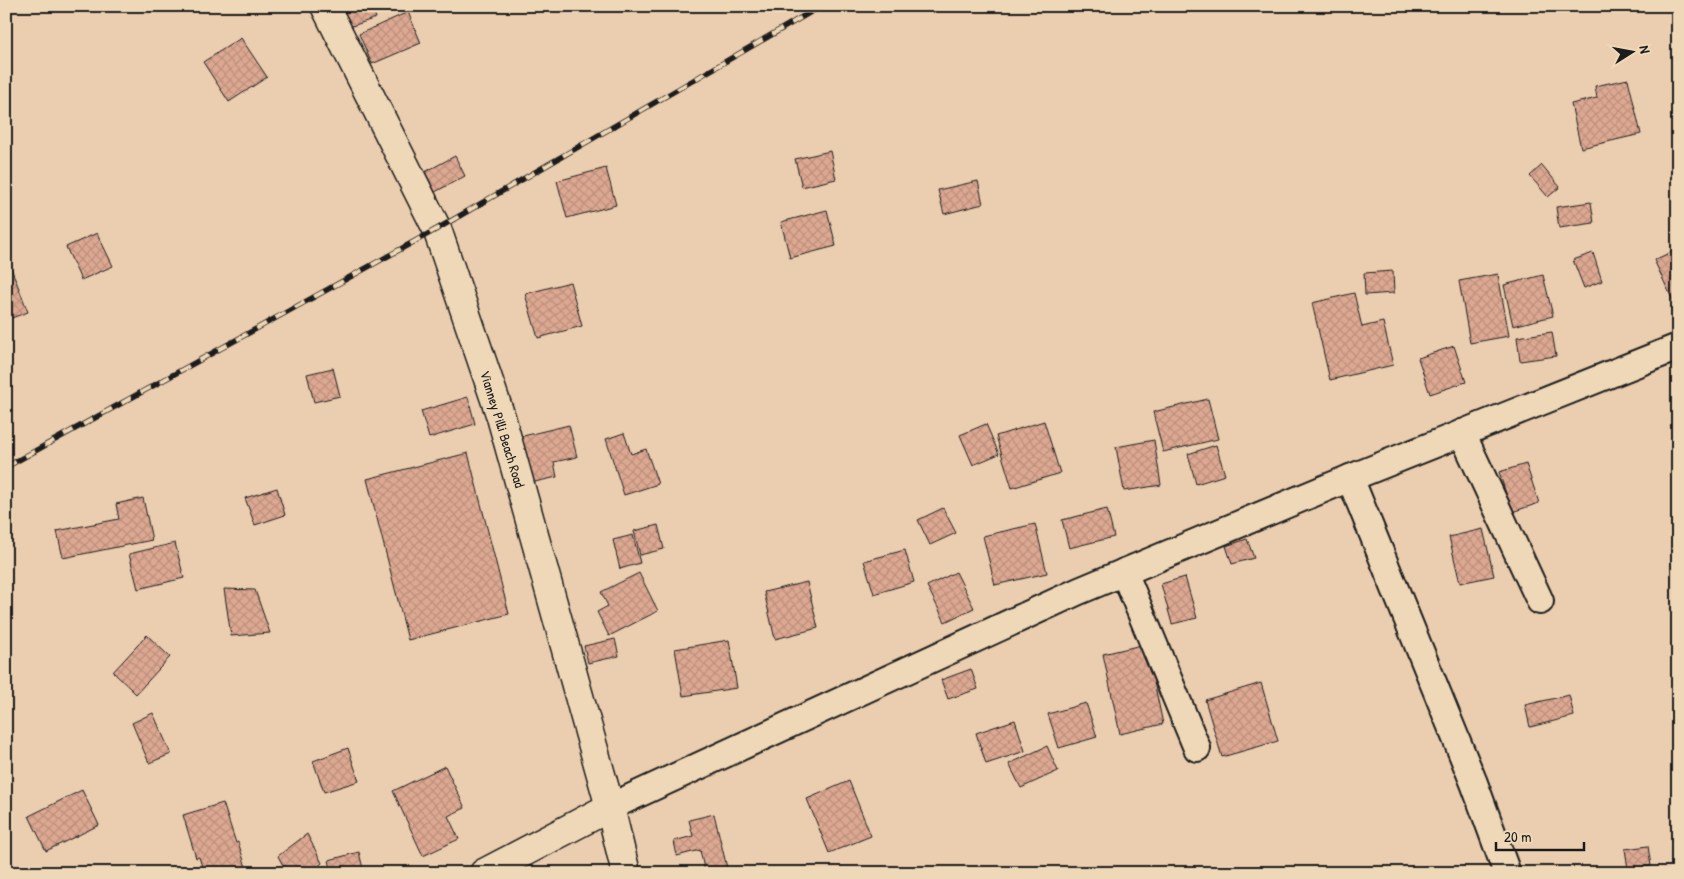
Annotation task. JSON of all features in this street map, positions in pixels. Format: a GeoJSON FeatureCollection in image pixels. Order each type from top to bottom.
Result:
{"type":"FeatureCollection","features":[{"type":"Feature","properties":{"kind":"street","name":"Vianney Pilli Beach Road"},"geometry":{"type":"LineString","coordinates":[[325,6],[437,229],[501,417],[610,807],[626,873]]}},
{"type":"Feature","properties":{"kind":"street"},"geometry":{"type":"LineString","coordinates":[[484,873],[610,807],[1070,595],[1350,478],[1678,347]]}},
{"type":"Feature","properties":{"kind":"street"},"geometry":{"type":"LineString","coordinates":[[1462,433],[1540,601]]}},
{"type":"Feature","properties":{"kind":"street"},"geometry":{"type":"LineString","coordinates":[[1350,478],[1474,783],[1507,873]]}},
{"type":"Feature","properties":{"kind":"street"},"geometry":{"type":"LineString","coordinates":[[1124,572],[1196,748]]}},
{"type":"Feature","properties":{"kind":"building"},"geometry":{"type":"Polygon","coordinates":[[[338,6],[372,6],[376,18],[346,28],[338,6]]]}},
{"type":"Feature","properties":{"kind":"building"},"geometry":{"type":"Polygon","coordinates":[[[408,12],[421,43],[372,64],[359,34],[408,12]]]}},
{"type":"Feature","properties":{"kind":"building"},"geometry":{"type":"Polygon","coordinates":[[[241,38],[267,77],[229,102],[203,62],[241,38]]]}},
{"type":"Feature","properties":{"kind":"building"},"geometry":{"type":"Polygon","coordinates":[[[1628,79],[1641,134],[1581,148],[1571,104],[1597,98],[1595,86],[1628,79]]]}},
{"type":"Feature","properties":{"kind":"building"},"geometry":{"type":"Polygon","coordinates":[[[1678,130],[1678,140],[1673,132],[1678,130]]]}},
{"type":"Feature","properties":{"kind":"building"},"geometry":{"type":"Polygon","coordinates":[[[830,151],[836,179],[802,187],[795,159],[830,151]]]}},
{"type":"Feature","properties":{"kind":"building"},"geometry":{"type":"Polygon","coordinates":[[[455,156],[465,176],[435,192],[425,172],[455,156]]]}},
{"type":"Feature","properties":{"kind":"building"},"geometry":{"type":"Polygon","coordinates":[[[1542,165],[1560,187],[1548,197],[1530,176],[1542,165]]]}},
{"type":"Feature","properties":{"kind":"building"},"geometry":{"type":"Polygon","coordinates":[[[606,168],[616,205],[567,218],[557,181],[606,168]]]}},
{"type":"Feature","properties":{"kind":"building"},"geometry":{"type":"Polygon","coordinates":[[[978,181],[983,204],[944,214],[938,190],[978,181]]]}},
{"type":"Feature","properties":{"kind":"building"},"geometry":{"type":"Polygon","coordinates":[[[1591,202],[1594,223],[1559,228],[1556,207],[1591,202]]]}},
{"type":"Feature","properties":{"kind":"building"},"geometry":{"type":"Polygon","coordinates":[[[827,210],[836,246],[790,258],[781,222],[827,210]]]}},
{"type":"Feature","properties":{"kind":"building"},"geometry":{"type":"Polygon","coordinates":[[[97,233],[113,266],[81,280],[66,247],[97,233]]]}},
{"type":"Feature","properties":{"kind":"building"},"geometry":{"type":"Polygon","coordinates":[[[1678,249],[1678,301],[1674,303],[1654,260],[1678,249]]]}},
{"type":"Feature","properties":{"kind":"building"},"geometry":{"type":"Polygon","coordinates":[[[1593,253],[1602,281],[1584,288],[1573,260],[1593,253]]]}},
{"type":"Feature","properties":{"kind":"building"},"geometry":{"type":"Polygon","coordinates":[[[6,255],[28,312],[6,320],[6,255]]]}},
{"type":"Feature","properties":{"kind":"building"},"geometry":{"type":"Polygon","coordinates":[[[1393,271],[1394,293],[1365,295],[1364,273],[1393,271]]]}},
{"type":"Feature","properties":{"kind":"building"},"geometry":{"type":"Polygon","coordinates":[[[1498,274],[1509,336],[1470,343],[1459,281],[1498,274]]]}},
{"type":"Feature","properties":{"kind":"building"},"geometry":{"type":"Polygon","coordinates":[[[1543,275],[1553,316],[1513,326],[1504,285],[1543,275]]]}},
{"type":"Feature","properties":{"kind":"building"},"geometry":{"type":"Polygon","coordinates":[[[570,282],[582,326],[538,338],[525,294],[570,282]]]}},
{"type":"Feature","properties":{"kind":"building"},"geometry":{"type":"Polygon","coordinates":[[[1354,293],[1362,327],[1383,322],[1393,365],[1330,380],[1312,303],[1354,293]]]}},
{"type":"Feature","properties":{"kind":"building"},"geometry":{"type":"Polygon","coordinates":[[[1552,332],[1556,356],[1520,361],[1517,337],[1552,332]]]}},
{"type":"Feature","properties":{"kind":"building"},"geometry":{"type":"Polygon","coordinates":[[[1454,346],[1466,382],[1430,394],[1418,358],[1454,346]]]}},
{"type":"Feature","properties":{"kind":"building"},"geometry":{"type":"Polygon","coordinates":[[[333,368],[340,396],[314,402],[307,374],[333,368]]]}},
{"type":"Feature","properties":{"kind":"building"},"geometry":{"type":"Polygon","coordinates":[[[468,397],[475,424],[429,438],[421,411],[468,397]]]}},
{"type":"Feature","properties":{"kind":"building"},"geometry":{"type":"Polygon","coordinates":[[[1208,399],[1218,439],[1163,452],[1153,412],[1208,399]]]}},
{"type":"Feature","properties":{"kind":"building"},"geometry":{"type":"Polygon","coordinates":[[[1044,421],[1060,473],[1012,488],[996,436],[1044,421]]]}},
{"type":"Feature","properties":{"kind":"building"},"geometry":{"type":"Polygon","coordinates":[[[986,424],[999,454],[973,465],[960,435],[986,424]]]}},
{"type":"Feature","properties":{"kind":"building"},"geometry":{"type":"Polygon","coordinates":[[[569,425],[577,457],[554,462],[557,477],[530,483],[519,437],[569,425]]]}},
{"type":"Feature","properties":{"kind":"building"},"geometry":{"type":"Polygon","coordinates":[[[624,433],[631,454],[646,449],[658,484],[624,495],[606,439],[624,433]]]}},
{"type":"Feature","properties":{"kind":"building"},"geometry":{"type":"Polygon","coordinates":[[[1154,440],[1161,485],[1124,491],[1116,447],[1154,440]]]}},
{"type":"Feature","properties":{"kind":"building"},"geometry":{"type":"Polygon","coordinates":[[[1216,445],[1225,475],[1196,484],[1188,454],[1216,445]]]}},
{"type":"Feature","properties":{"kind":"building"},"geometry":{"type":"Polygon","coordinates":[[[468,453],[509,614],[408,640],[367,479],[468,453]]]}},
{"type":"Feature","properties":{"kind":"building"},"geometry":{"type":"Polygon","coordinates":[[[1526,464],[1539,503],[1512,512],[1499,472],[1526,464]]]}},
{"type":"Feature","properties":{"kind":"building"},"geometry":{"type":"Polygon","coordinates":[[[277,488],[285,515],[255,525],[245,498],[277,488]]]}},
{"type":"Feature","properties":{"kind":"building"},"geometry":{"type":"Polygon","coordinates":[[[143,498],[152,540],[63,558],[57,531],[119,519],[116,504],[143,498]]]}},
{"type":"Feature","properties":{"kind":"building"},"geometry":{"type":"Polygon","coordinates":[[[943,508],[956,533],[930,545],[918,520],[943,508]]]}},
{"type":"Feature","properties":{"kind":"building"},"geometry":{"type":"Polygon","coordinates":[[[1107,509],[1114,537],[1069,548],[1062,520],[1107,509]]]}},
{"type":"Feature","properties":{"kind":"building"},"geometry":{"type":"Polygon","coordinates":[[[1035,524],[1047,573],[995,585],[983,536],[1035,524]]]}},
{"type":"Feature","properties":{"kind":"building"},"geometry":{"type":"Polygon","coordinates":[[[658,525],[664,549],[640,555],[634,531],[658,525]]]}},
{"type":"Feature","properties":{"kind":"building"},"geometry":{"type":"Polygon","coordinates":[[[1483,529],[1494,576],[1460,583],[1449,537],[1483,529]]]}},
{"type":"Feature","properties":{"kind":"building"},"geometry":{"type":"Polygon","coordinates":[[[633,535],[640,563],[620,569],[613,540],[633,535]]]}},
{"type":"Feature","properties":{"kind":"building"},"geometry":{"type":"Polygon","coordinates":[[[1247,539],[1254,558],[1232,564],[1226,546],[1247,539]]]}},
{"type":"Feature","properties":{"kind":"building"},"geometry":{"type":"Polygon","coordinates":[[[175,543],[184,578],[138,589],[129,554],[175,543]]]}},
{"type":"Feature","properties":{"kind":"building"},"geometry":{"type":"Polygon","coordinates":[[[905,550],[914,582],[874,594],[864,561],[905,550]]]}},
{"type":"Feature","properties":{"kind":"building"},"geometry":{"type":"Polygon","coordinates":[[[956,572],[974,608],[945,622],[927,586],[956,572]]]}},
{"type":"Feature","properties":{"kind":"building"},"geometry":{"type":"Polygon","coordinates":[[[639,573],[658,611],[609,636],[597,612],[608,606],[601,592],[639,573]]]}},
{"type":"Feature","properties":{"kind":"building"},"geometry":{"type":"Polygon","coordinates":[[[1185,577],[1197,618],[1172,624],[1161,584],[1185,577]]]}},
{"type":"Feature","properties":{"kind":"building"},"geometry":{"type":"Polygon","coordinates":[[[807,582],[818,628],[775,639],[764,592],[807,582]]]}},
{"type":"Feature","properties":{"kind":"building"},"geometry":{"type":"Polygon","coordinates":[[[224,589],[255,590],[270,633],[231,636],[224,589]]]}},
{"type":"Feature","properties":{"kind":"building"},"geometry":{"type":"Polygon","coordinates":[[[147,635],[170,657],[136,694],[113,672],[147,635]]]}},
{"type":"Feature","properties":{"kind":"building"},"geometry":{"type":"Polygon","coordinates":[[[615,639],[619,656],[588,663],[584,646],[615,639]]]}},
{"type":"Feature","properties":{"kind":"building"},"geometry":{"type":"Polygon","coordinates":[[[729,640],[737,688],[683,696],[675,649],[729,640]]]}},
{"type":"Feature","properties":{"kind":"building"},"geometry":{"type":"Polygon","coordinates":[[[1146,644],[1163,724],[1120,734],[1103,654],[1146,644]]]}},
{"type":"Feature","properties":{"kind":"building"},"geometry":{"type":"Polygon","coordinates":[[[971,669],[978,689],[948,699],[941,680],[971,669]]]}},
{"type":"Feature","properties":{"kind":"building"},"geometry":{"type":"Polygon","coordinates":[[[1261,683],[1278,741],[1222,757],[1205,700],[1261,683]]]}},
{"type":"Feature","properties":{"kind":"building"},"geometry":{"type":"Polygon","coordinates":[[[1569,695],[1574,716],[1530,727],[1525,705],[1569,695]]]}},
{"type":"Feature","properties":{"kind":"building"},"geometry":{"type":"Polygon","coordinates":[[[1086,703],[1097,737],[1059,748],[1048,714],[1086,703]]]}},
{"type":"Feature","properties":{"kind":"building"},"geometry":{"type":"Polygon","coordinates":[[[153,713],[171,754],[149,763],[132,723],[153,713]]]}},
{"type":"Feature","properties":{"kind":"building"},"geometry":{"type":"Polygon","coordinates":[[[1015,720],[1025,751],[986,764],[976,733],[1015,720]]]}},
{"type":"Feature","properties":{"kind":"building"},"geometry":{"type":"Polygon","coordinates":[[[1047,746],[1058,771],[1021,788],[1009,764],[1047,746]]]}},
{"type":"Feature","properties":{"kind":"building"},"geometry":{"type":"Polygon","coordinates":[[[348,748],[359,781],[324,792],[313,761],[348,748]]]}},
{"type":"Feature","properties":{"kind":"building"},"geometry":{"type":"Polygon","coordinates":[[[445,766],[465,808],[448,816],[459,839],[423,856],[393,791],[445,766]]]}},
{"type":"Feature","properties":{"kind":"building"},"geometry":{"type":"Polygon","coordinates":[[[849,781],[871,836],[829,853],[807,799],[849,781]]]}},
{"type":"Feature","properties":{"kind":"building"},"geometry":{"type":"Polygon","coordinates":[[[82,790],[99,825],[46,851],[29,816],[82,790]]]}},
{"type":"Feature","properties":{"kind":"building"},"geometry":{"type":"Polygon","coordinates":[[[223,803],[246,867],[226,873],[204,873],[199,857],[196,858],[183,815],[223,803]]]}},
{"type":"Feature","properties":{"kind":"building"},"geometry":{"type":"Polygon","coordinates":[[[714,814],[728,872],[724,873],[705,873],[700,850],[677,856],[674,841],[693,836],[689,820],[714,814]]]}},
{"type":"Feature","properties":{"kind":"building"},"geometry":{"type":"Polygon","coordinates":[[[307,834],[322,863],[311,873],[287,873],[278,856],[307,834]]]}},
{"type":"Feature","properties":{"kind":"building"},"geometry":{"type":"Polygon","coordinates":[[[1648,846],[1651,866],[1628,869],[1625,849],[1648,846]]]}},
{"type":"Feature","properties":{"kind":"building"},"geometry":{"type":"Polygon","coordinates":[[[359,852],[364,873],[332,873],[329,860],[359,852]]]}},
{"type":"Feature","properties":{"kind":"building"},"geometry":{"type":"Polygon","coordinates":[[[177,868],[179,873],[160,873],[177,868]]]}},
{"type":"Feature","properties":{"kind":"railway"},"geometry":{"type":"LineString","coordinates":[[6,467],[437,229],[821,6]]}}]}
